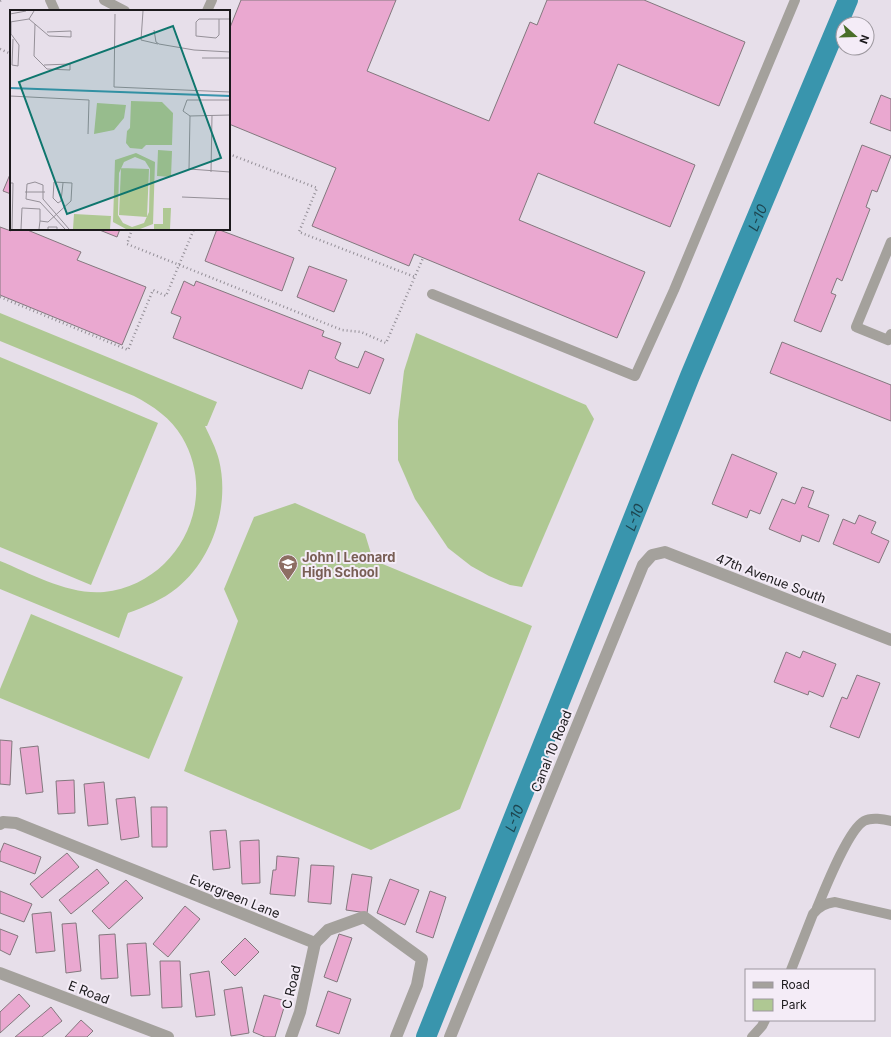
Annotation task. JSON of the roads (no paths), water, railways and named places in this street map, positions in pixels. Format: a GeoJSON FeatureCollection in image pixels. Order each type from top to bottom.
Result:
{"type":"FeatureCollection","features":[{"type":"Feature","properties":{"kind":"street","name":"47th Avenue South"},"geometry":{"type":"LineString","coordinates":[[643,565],[652,555],[665,552],[891,640]]}},
{"type":"Feature","properties":{"kind":"street","name":"Canal 10 Road"},"geometry":{"type":"LineString","coordinates":[[450,1037],[643,565]]}},
{"type":"Feature","properties":{"kind":"street","name":"Evergreen Lane"},"geometry":{"type":"LineString","coordinates":[[0,824],[3,822],[16,823],[315,943]]}},
{"type":"Feature","properties":{"kind":"street"},"geometry":{"type":"LineString","coordinates":[[315,943],[328,930],[364,917],[422,959],[417,985],[396,1037]]}},
{"type":"Feature","properties":{"kind":"street","name":"C Road"},"geometry":{"type":"LineString","coordinates":[[291,1037],[300,1012],[315,943]]}},
{"type":"Feature","properties":{"kind":"street","name":"E Road"},"geometry":{"type":"LineString","coordinates":[[0,973],[168,1037]]}},
{"type":"Feature","properties":{"kind":"lane"},"geometry":{"type":"LineString","coordinates":[[50,0],[55,10]]}},
{"type":"Feature","properties":{"kind":"lane"},"geometry":{"type":"LineString","coordinates":[[104,0],[123,10]]}},
{"type":"Feature","properties":{"kind":"lane"},"geometry":{"type":"LineString","coordinates":[[207,10],[212,0]]}},
{"type":"Feature","properties":{"kind":"lane"},"geometry":{"type":"LineString","coordinates":[[432,294],[635,376],[674,290],[795,0]]}},
{"type":"Feature","properties":{"kind":"lane"},"geometry":{"type":"LineString","coordinates":[[891,242],[856,327],[888,340],[891,334]]}},
{"type":"Feature","properties":{"kind":"lane"},"geometry":{"type":"LineString","coordinates":[[791,969],[813,914],[842,852],[856,828],[864,820],[874,818],[891,821]]}},
{"type":"Feature","properties":{"kind":"lane"},"geometry":{"type":"LineString","coordinates":[[817,908],[828,903],[836,902],[891,915]]}},
{"type":"Feature","properties":{"kind":"lane"},"geometry":{"type":"LineString","coordinates":[[752,1037],[764,1021]]}},
{"type":"Feature","properties":{"kind":"waterway","name":"L-10"},"geometry":{"type":"LineString","coordinates":[[426,1037],[690,376],[848,0]]}},
{"type":"Feature","properties":{"kind":"place","name":"John I Leonard High School"},"geometry":{"type":"Point","coordinates":[288,581]}}]}
